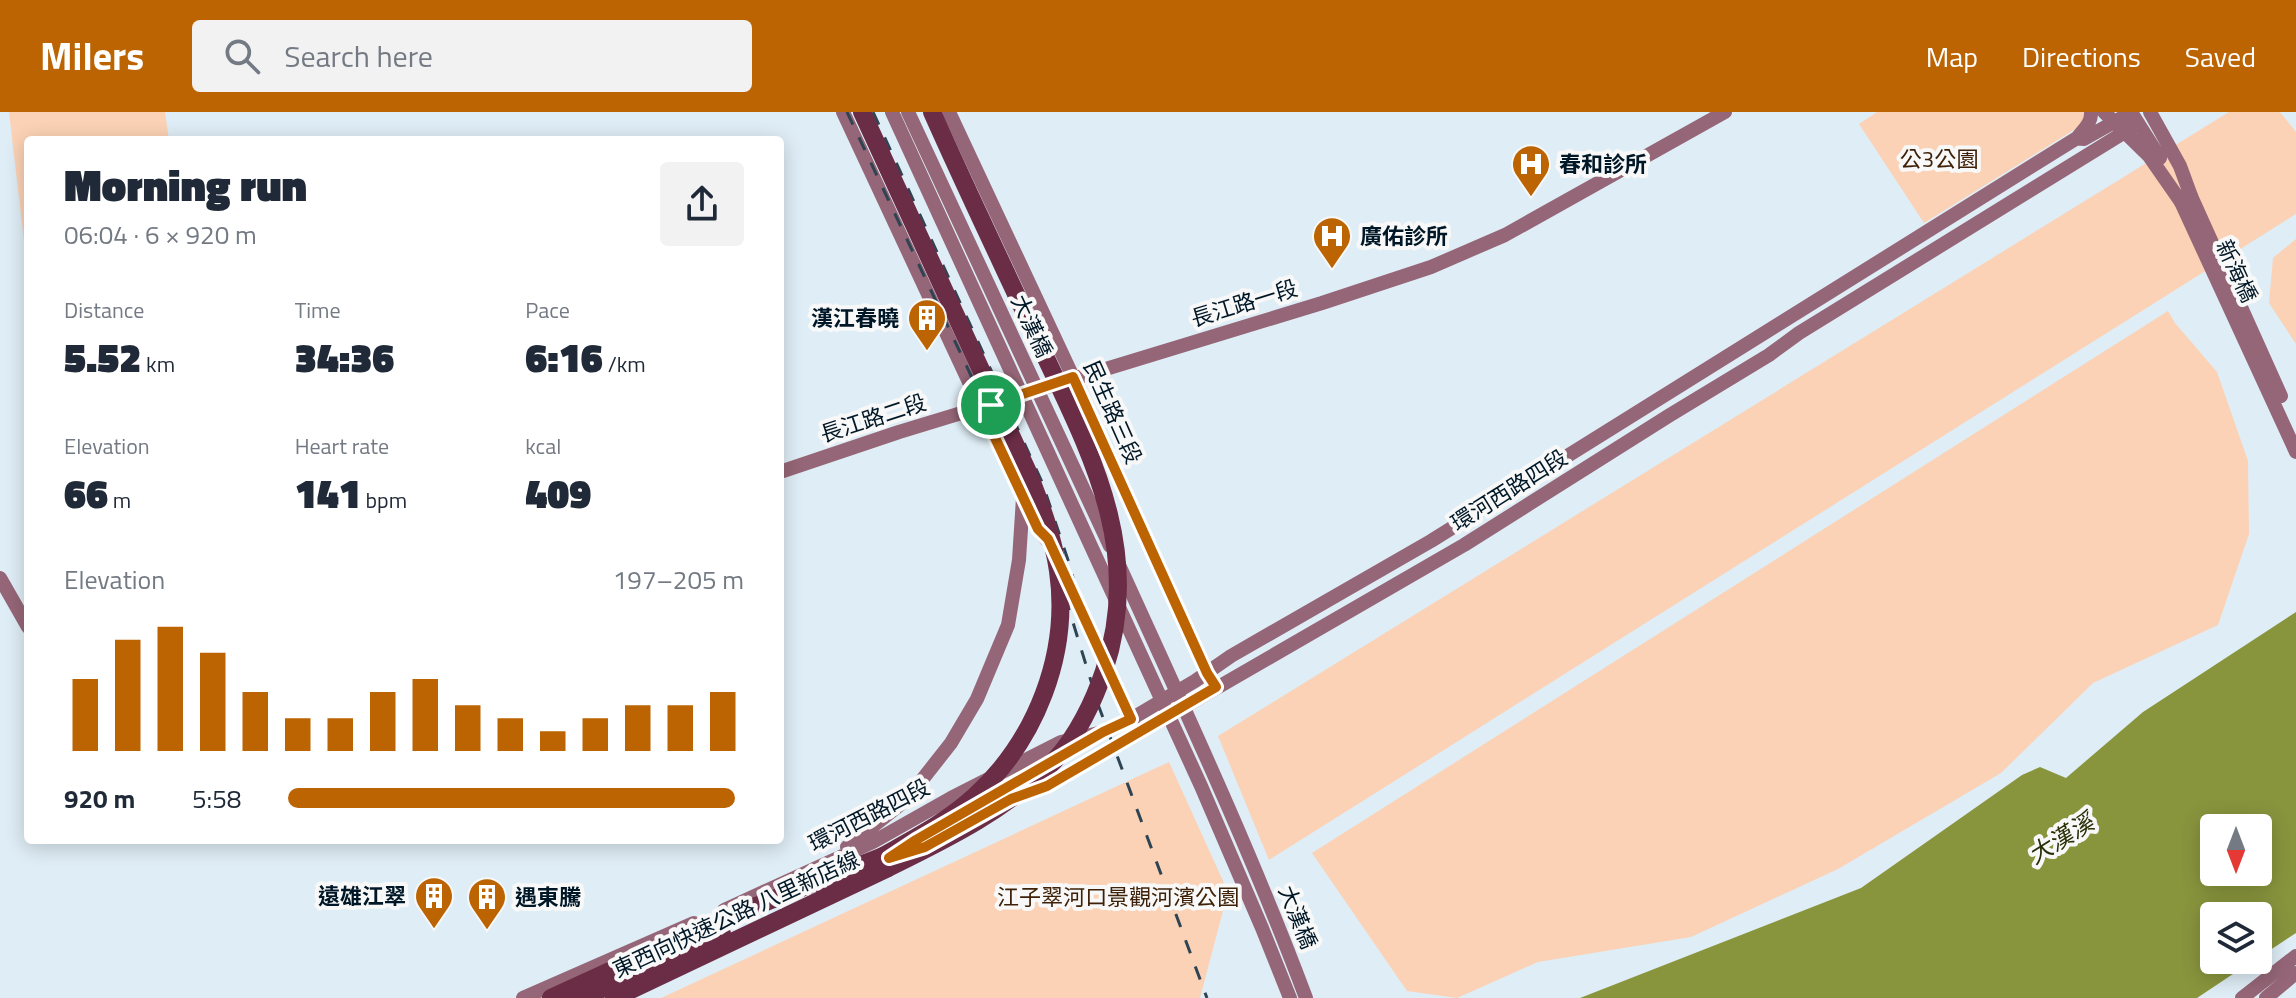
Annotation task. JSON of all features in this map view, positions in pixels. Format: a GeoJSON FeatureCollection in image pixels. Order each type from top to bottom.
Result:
{"type":"FeatureCollection","features":[{"type":"Feature","properties":{"kind":"highway","name":"東西向快速公路 八里新店線"},"geometry":{"type":"LineString","coordinates":[[585,998],[886,857],[936,826],[974,796],[1004,765],[1018,746],[1043,697],[1057,643],[1059,596],[1059,574],[1046,517],[862,112]]}},
{"type":"Feature","properties":{"kind":"highway","name":"東西向快速公路 八里新店線"},"geometry":{"type":"LineString","coordinates":[[614,998],[936,845],[986,816],[1038,777],[1058,757],[1098,689],[1113,643],[1119,599],[1119,567],[1112,522],[1084,442],[932,112]]}},
{"type":"Feature","properties":{"kind":"highway"},"geometry":{"type":"LineString","coordinates":[[551,998],[728,917],[886,857]]}},
{"type":"Feature","properties":{"kind":"street"},"geometry":{"type":"LineString","coordinates":[[843,112],[1046,526],[1048,539],[1138,734]]}},
{"type":"Feature","properties":{"kind":"street"},"geometry":{"type":"LineString","coordinates":[[854,112],[986,406],[1023,498],[1038,529],[1048,539]]}},
{"type":"Feature","properties":{"kind":"street","name":"大漢橋"},"geometry":{"type":"LineString","coordinates":[[892,112],[1201,786],[1290,998]]}},
{"type":"Feature","properties":{"kind":"street","name":"大漢橋"},"geometry":{"type":"LineString","coordinates":[[908,112],[1216,779],[1280,928],[1306,998]]}},
{"type":"Feature","properties":{"kind":"street","name":"民生路三段"},"geometry":{"type":"LineString","coordinates":[[949,112],[1216,687]]}},
{"type":"Feature","properties":{"kind":"street","name":"長江路一段"},"geometry":{"type":"LineString","coordinates":[[986,406],[1431,267],[1505,235],[1725,112]]}},
{"type":"Feature","properties":{"kind":"street"},"geometry":{"type":"LineString","coordinates":[[2077,138],[2088,125],[2091,112]]}},
{"type":"Feature","properties":{"kind":"street"},"geometry":{"type":"LineString","coordinates":[[2104,112],[2149,156],[2181,202]]}},
{"type":"Feature","properties":{"kind":"street","name":"新海橋"},"geometry":{"type":"LineString","coordinates":[[2150,112],[2180,166],[2202,223],[2296,429]]}},
{"type":"Feature","properties":{"kind":"street"},"geometry":{"type":"LineString","coordinates":[[2129,116],[2157,112]]}},
{"type":"Feature","properties":{"kind":"street","name":"環河西路四段"},"geometry":{"type":"LineString","coordinates":[[886,857],[1103,732],[1131,719],[1231,656],[1431,541],[2077,138],[2084,139],[2129,116]]}},
{"type":"Feature","properties":{"kind":"street","name":"環河西路四段"},"geometry":{"type":"LineString","coordinates":[[886,857],[925,847],[1011,799],[1047,786],[1464,545],[1769,355],[2129,116]]}},
{"type":"Feature","properties":{"kind":"street","name":"新海橋"},"geometry":{"type":"LineString","coordinates":[[2129,116],[2158,155],[2296,452]]}},
{"type":"Feature","properties":{"kind":"street","name":"長江路二段"},"geometry":{"type":"LineString","coordinates":[[784,471],[986,406]]}},
{"type":"Feature","properties":{"kind":"street"},"geometry":{"type":"LineString","coordinates":[[827,862],[907,799],[951,743],[977,699],[1008,625],[1019,560],[1023,498]]}},
{"type":"Feature","properties":{"kind":"street"},"geometry":{"type":"LineString","coordinates":[[0,578],[24,620]]}},
{"type":"Feature","properties":{"kind":"street","name":"環河西路四段"},"geometry":{"type":"LineString","coordinates":[[523,998],[873,842],[1061,742],[1103,732]]}},
{"type":"Feature","properties":{"kind":"street"},"geometry":{"type":"LineString","coordinates":[[2242,998],[2296,956]]}},
{"type":"Feature","properties":{"kind":"street"},"geometry":{"type":"LineString","coordinates":[[2266,998],[2296,973]]}},
{"type":"Feature","properties":{"kind":"green space"},"geometry":{"type":"Polygon","coordinates":[[[9,112],[165,112],[168,136],[24,136],[24,241],[9,112]]]}},
{"type":"Feature","properties":{"kind":"green space","name":"公3公園"},"geometry":{"type":"Polygon","coordinates":[[[1877,112],[2086,112],[2077,128],[1924,223],[1859,124],[1877,112]]]}},
{"type":"Feature","properties":{"kind":"green space"},"geometry":{"type":"Polygon","coordinates":[[[2229,112],[2280,112],[2296,132],[2296,214],[1269,860],[1218,736],[2229,112]]]}},
{"type":"Feature","properties":{"kind":"green space"},"geometry":{"type":"Polygon","coordinates":[[[2296,239],[2296,344],[2269,303],[2273,258],[2296,239]]]}},
{"type":"Feature","properties":{"kind":"green space"},"geometry":{"type":"Polygon","coordinates":[[[2168,311],[2217,372],[2248,461],[2249,534],[2218,625],[2093,683],[2001,773],[1838,869],[1691,937],[1538,962],[1457,998],[1407,991],[1312,853],[2168,311]]]}},
{"type":"Feature","properties":{"kind":"green space","name":"江子翠河口景觀河濱公園"},"geometry":{"type":"Polygon","coordinates":[[[1169,762],[1228,892],[1200,998],[661,998],[1169,762]]]}},
{"type":"Feature","properties":{"kind":"water","name":"大漢溪"},"geometry":{"type":"Polygon","coordinates":[[[2296,612],[2296,933],[2272,949],[2272,902],[2200,902],[2200,974],[2233,974],[2197,998],[1580,998],[1861,888],[2022,775],[2040,767],[2066,778],[2143,712],[2296,612]]]}},
{"type":"Feature","properties":{"kind":"railway"},"geometry":{"type":"LineString","coordinates":[[847,112],[1031,503],[1055,564],[1099,707],[1207,998]]}},
{"type":"Feature","properties":{"kind":"railway"},"geometry":{"type":"LineString","coordinates":[[873,112],[1042,482],[1083,617]]}},
{"type":"Feature","properties":{"kind":"place","name":"春和診所"},"geometry":{"type":"Point","coordinates":[1531,198]}},
{"type":"Feature","properties":{"kind":"place","name":"廣佑診所"},"geometry":{"type":"Point","coordinates":[1332,270]}},
{"type":"Feature","properties":{"kind":"place","name":"漢江春曉"},"geometry":{"type":"Point","coordinates":[927,352]}},
{"type":"Feature","properties":{"kind":"place","name":"遠雄江翠"},"geometry":{"type":"Point","coordinates":[434,930]}},
{"type":"Feature","properties":{"kind":"place","name":"遇東騰"},"geometry":{"type":"Point","coordinates":[487,931]}},
{"type":"Feature","properties":{"kind":"route"},"geometry":{"type":"LineString","coordinates":[[1073,377],[1216,687],[1047,786],[1011,799],[925,847],[889,858],[1103,732],[1131,719],[1048,539],[1038,529],[981,408],[991,405],[1073,377]]}}]}
